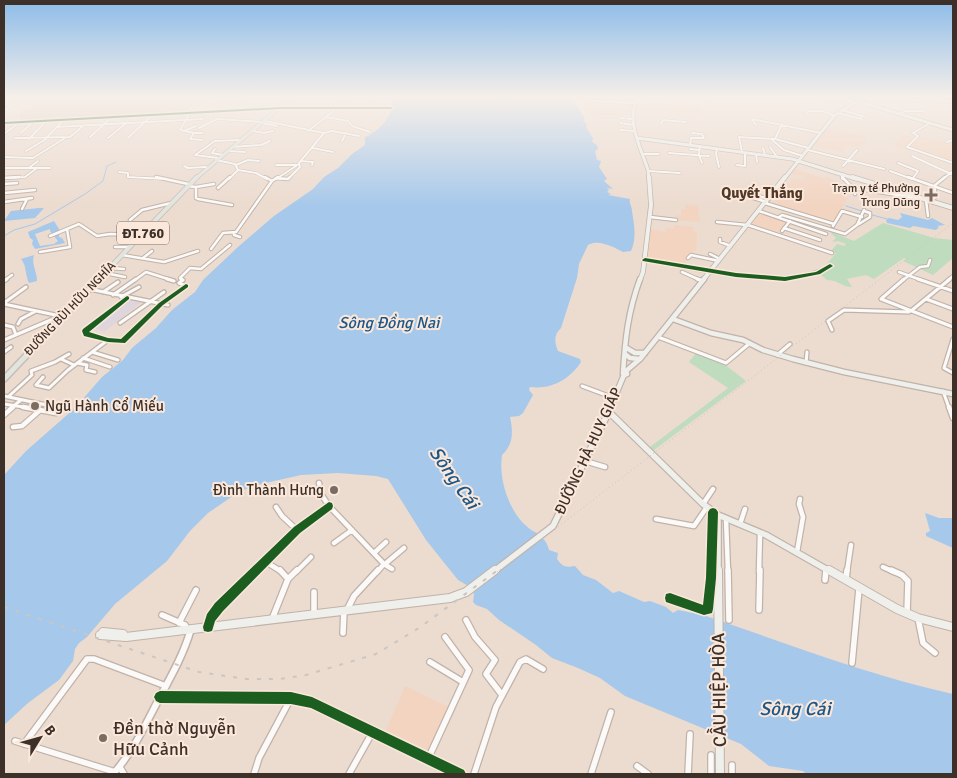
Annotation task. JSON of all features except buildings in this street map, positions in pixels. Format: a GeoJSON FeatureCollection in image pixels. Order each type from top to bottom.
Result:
{"type":"FeatureCollection","features":[{"type":"Feature","properties":{"kind":"main road","name":"ĐƯỜNG BÙI HỮU NGHĨA"},"geometry":{"type":"LineString","coordinates":[[4,378],[61,316],[110,268],[206,167],[249,134]]}},
{"type":"Feature","properties":{"kind":"main road"},"geometry":{"type":"LineString","coordinates":[[624,372],[628,317],[645,260],[650,216],[648,172],[636,134]]}},
{"type":"Feature","properties":{"kind":"main road","name":"ĐƯỜNG HÀ HUY GIÁP"},"geometry":{"type":"LineString","coordinates":[[345,610],[450,598],[466,592],[551,527],[609,412],[624,372],[645,353],[820,134]]}},
{"type":"Feature","properties":{"kind":"main road"},"geometry":{"type":"LineString","coordinates":[[637,138],[799,161],[953,208]]}},
{"type":"Feature","properties":{"kind":"main road"},"geometry":{"type":"LineString","coordinates":[[673,319],[711,333],[750,344],[777,355],[806,363],[953,394]]}},
{"type":"Feature","properties":{"kind":"main road"},"geometry":{"type":"LineString","coordinates":[[625,347],[635,353],[645,353]]}},
{"type":"Feature","properties":{"kind":"main road"},"geometry":{"type":"LineString","coordinates":[[625,354],[630,358],[640,359]]}},
{"type":"Feature","properties":{"kind":"main road"},"geometry":{"type":"LineString","coordinates":[[609,412],[710,509],[726,519],[760,533],[797,552],[846,582],[907,613],[918,618],[953,627]]}},
{"type":"Feature","properties":{"kind":"main road","name":"CẦU HIỆP HÒA"},"geometry":{"type":"LineString","coordinates":[[710,509],[718,527],[720,774]]}},
{"type":"Feature","properties":{"kind":"main road"},"geometry":{"type":"LineString","coordinates":[[101,633],[115,637],[136,636],[345,610]]}},
{"type":"Feature","properties":{"kind":"street"},"geometry":{"type":"LineString","coordinates":[[29,139],[33,134]]}},
{"type":"Feature","properties":{"kind":"street"},"geometry":{"type":"LineString","coordinates":[[26,151],[50,134]]}},
{"type":"Feature","properties":{"kind":"street"},"geometry":{"type":"LineString","coordinates":[[15,138],[65,138],[75,134]]}},
{"type":"Feature","properties":{"kind":"street"},"geometry":{"type":"LineString","coordinates":[[90,137],[94,134]]}},
{"type":"Feature","properties":{"kind":"street"},"geometry":{"type":"LineString","coordinates":[[108,138],[112,134]]}},
{"type":"Feature","properties":{"kind":"street"},"geometry":{"type":"LineString","coordinates":[[128,138],[132,134]]}},
{"type":"Feature","properties":{"kind":"street"},"geometry":{"type":"LineString","coordinates":[[193,134],[190,139],[202,140]]}},
{"type":"Feature","properties":{"kind":"street"},"geometry":{"type":"LineString","coordinates":[[234,233],[272,180],[298,165],[323,134]]}},
{"type":"Feature","properties":{"kind":"street"},"geometry":{"type":"LineString","coordinates":[[342,141],[346,134]]}},
{"type":"Feature","properties":{"kind":"street"},"geometry":{"type":"LineString","coordinates":[[348,134],[359,136]]}},
{"type":"Feature","properties":{"kind":"street"},"geometry":{"type":"LineString","coordinates":[[690,147],[691,138],[704,138],[702,134]]}},
{"type":"Feature","properties":{"kind":"street"},"geometry":{"type":"LineString","coordinates":[[773,139],[776,134]]}},
{"type":"Feature","properties":{"kind":"street"},"geometry":{"type":"LineString","coordinates":[[915,134],[918,136],[907,147],[953,162]]}},
{"type":"Feature","properties":{"kind":"street"},"geometry":{"type":"LineString","coordinates":[[737,165],[745,166],[744,152],[739,137],[773,139],[884,169]]}},
{"type":"Feature","properties":{"kind":"street"},"geometry":{"type":"LineString","coordinates":[[5,157],[33,158],[65,138]]}},
{"type":"Feature","properties":{"kind":"street"},"geometry":{"type":"LineString","coordinates":[[773,139],[784,150],[803,156]]}},
{"type":"Feature","properties":{"kind":"street"},"geometry":{"type":"LineString","coordinates":[[241,140],[215,141],[194,155],[206,157],[245,152]]}},
{"type":"Feature","properties":{"kind":"street"},"geometry":{"type":"LineString","coordinates":[[232,147],[262,145],[270,140]]}},
{"type":"Feature","properties":{"kind":"street"},"geometry":{"type":"LineString","coordinates":[[947,142],[953,140]]}},
{"type":"Feature","properties":{"kind":"street"},"geometry":{"type":"LineString","coordinates":[[313,148],[332,152]]}},
{"type":"Feature","properties":{"kind":"street"},"geometry":{"type":"LineString","coordinates":[[700,148],[699,155],[702,163]]}},
{"type":"Feature","properties":{"kind":"street"},"geometry":{"type":"LineString","coordinates":[[763,148],[765,155]]}},
{"type":"Feature","properties":{"kind":"street"},"geometry":{"type":"LineString","coordinates":[[770,148],[777,157]]}},
{"type":"Feature","properties":{"kind":"street"},"geometry":{"type":"LineString","coordinates":[[215,149],[212,153],[236,165],[238,170]]}},
{"type":"Feature","properties":{"kind":"street"},"geometry":{"type":"LineString","coordinates":[[717,149],[716,154],[719,167]]}},
{"type":"Feature","properties":{"kind":"street"},"geometry":{"type":"LineString","coordinates":[[844,166],[857,150]]}},
{"type":"Feature","properties":{"kind":"street"},"geometry":{"type":"LineString","coordinates":[[5,157],[12,152]]}},
{"type":"Feature","properties":{"kind":"street"},"geometry":{"type":"LineString","coordinates":[[669,153],[709,156]]}},
{"type":"Feature","properties":{"kind":"street"},"geometry":{"type":"LineString","coordinates":[[643,154],[659,154]]}},
{"type":"Feature","properties":{"kind":"street"},"geometry":{"type":"LineString","coordinates":[[756,154],[757,162]]}},
{"type":"Feature","properties":{"kind":"street"},"geometry":{"type":"LineString","coordinates":[[912,156],[952,172]]}},
{"type":"Feature","properties":{"kind":"street"},"geometry":{"type":"LineString","coordinates":[[199,160],[206,157]]}},
{"type":"Feature","properties":{"kind":"street"},"geometry":{"type":"LineString","coordinates":[[236,165],[248,160],[259,161]]}},
{"type":"Feature","properties":{"kind":"street"},"geometry":{"type":"LineString","coordinates":[[29,168],[38,161]]}},
{"type":"Feature","properties":{"kind":"street"},"geometry":{"type":"LineString","coordinates":[[301,161],[313,162],[312,165]]}},
{"type":"Feature","properties":{"kind":"street"},"geometry":{"type":"LineString","coordinates":[[898,163],[918,172],[912,178]]}},
{"type":"Feature","properties":{"kind":"street"},"geometry":{"type":"LineString","coordinates":[[276,165],[298,165]]}},
{"type":"Feature","properties":{"kind":"street"},"geometry":{"type":"LineString","coordinates":[[276,178],[290,178],[300,167],[298,165]]}},
{"type":"Feature","properties":{"kind":"street"},"geometry":{"type":"LineString","coordinates":[[184,166],[188,168],[206,167]]}},
{"type":"Feature","properties":{"kind":"street"},"geometry":{"type":"LineString","coordinates":[[4,168],[50,168]]}},
{"type":"Feature","properties":{"kind":"street"},"geometry":{"type":"LineString","coordinates":[[4,178],[27,177],[37,168]]}},
{"type":"Feature","properties":{"kind":"street"},"geometry":{"type":"LineString","coordinates":[[238,170],[256,173],[272,180]]}},
{"type":"Feature","properties":{"kind":"street"},"geometry":{"type":"LineString","coordinates":[[218,188],[238,170]]}},
{"type":"Feature","properties":{"kind":"street"},"geometry":{"type":"LineString","coordinates":[[890,171],[953,193]]}},
{"type":"Feature","properties":{"kind":"street"},"geometry":{"type":"LineString","coordinates":[[119,172],[128,173],[128,177],[150,176],[170,179],[196,188],[214,184]]}},
{"type":"Feature","properties":{"kind":"street"},"geometry":{"type":"LineString","coordinates":[[648,172],[680,173]]}},
{"type":"Feature","properties":{"kind":"street"},"geometry":{"type":"LineString","coordinates":[[934,186],[952,172]]}},
{"type":"Feature","properties":{"kind":"street"},"geometry":{"type":"LineString","coordinates":[[843,174],[842,179],[852,188],[855,194]]}},
{"type":"Feature","properties":{"kind":"street"},"geometry":{"type":"LineString","coordinates":[[4,184],[8,178]]}},
{"type":"Feature","properties":{"kind":"street"},"geometry":{"type":"LineString","coordinates":[[4,184],[17,183]]}},
{"type":"Feature","properties":{"kind":"street"},"geometry":{"type":"LineString","coordinates":[[852,188],[928,200],[936,197],[934,186]]}},
{"type":"Feature","properties":{"kind":"street"},"geometry":{"type":"LineString","coordinates":[[11,192],[14,188]]}},
{"type":"Feature","properties":{"kind":"street"},"geometry":{"type":"LineString","coordinates":[[196,188],[196,198],[198,199],[232,205]]}},
{"type":"Feature","properties":{"kind":"street"},"geometry":{"type":"LineString","coordinates":[[746,192],[750,188]]}},
{"type":"Feature","properties":{"kind":"street"},"geometry":{"type":"LineString","coordinates":[[4,193],[35,190]]}},
{"type":"Feature","properties":{"kind":"street"},"geometry":{"type":"LineString","coordinates":[[726,192],[746,192],[834,224]]}},
{"type":"Feature","properties":{"kind":"street"},"geometry":{"type":"LineString","coordinates":[[750,197],[767,201]]}},
{"type":"Feature","properties":{"kind":"street"},"geometry":{"type":"LineString","coordinates":[[4,202],[32,198]]}},
{"type":"Feature","properties":{"kind":"street"},"geometry":{"type":"LineString","coordinates":[[22,209],[27,199]]}},
{"type":"Feature","properties":{"kind":"street"},"geometry":{"type":"LineString","coordinates":[[928,200],[928,216]]}},
{"type":"Feature","properties":{"kind":"street"},"geometry":{"type":"LineString","coordinates":[[130,220],[142,210],[171,203]]}},
{"type":"Feature","properties":{"kind":"street"},"geometry":{"type":"LineString","coordinates":[[759,211],[779,217],[781,215],[826,234]]}},
{"type":"Feature","properties":{"kind":"street"},"geometry":{"type":"LineString","coordinates":[[789,219],[830,230],[846,234],[870,217],[870,213],[842,211],[830,230]]}},
{"type":"Feature","properties":{"kind":"street"},"geometry":{"type":"LineString","coordinates":[[858,225],[863,213]]}},
{"type":"Feature","properties":{"kind":"street"},"geometry":{"type":"LineString","coordinates":[[650,216],[676,220]]}},
{"type":"Feature","properties":{"kind":"street"},"geometry":{"type":"LineString","coordinates":[[789,219],[783,229],[820,240]]}},
{"type":"Feature","properties":{"kind":"street"},"geometry":{"type":"LineString","coordinates":[[719,221],[747,225],[832,253]]}},
{"type":"Feature","properties":{"kind":"street"},"geometry":{"type":"LineString","coordinates":[[51,236],[78,223],[97,236],[110,234],[141,235]]}},
{"type":"Feature","properties":{"kind":"street"},"geometry":{"type":"LineString","coordinates":[[40,252],[70,247],[67,229]]}},
{"type":"Feature","properties":{"kind":"street"},"geometry":{"type":"LineString","coordinates":[[211,249],[223,233],[234,233],[234,235],[240,237]]}},
{"type":"Feature","properties":{"kind":"street"},"geometry":{"type":"LineString","coordinates":[[720,239],[720,242],[731,246]]}},
{"type":"Feature","properties":{"kind":"street"},"geometry":{"type":"LineString","coordinates":[[190,268],[202,270],[230,245]]}},
{"type":"Feature","properties":{"kind":"street"},"geometry":{"type":"LineString","coordinates":[[115,247],[129,247]]}},
{"type":"Feature","properties":{"kind":"street"},"geometry":{"type":"LineString","coordinates":[[143,258],[152,251]]}},
{"type":"Feature","properties":{"kind":"street"},"geometry":{"type":"LineString","coordinates":[[122,254],[164,262],[198,251]]}},
{"type":"Feature","properties":{"kind":"street"},"geometry":{"type":"LineString","coordinates":[[710,254],[720,260]]}},
{"type":"Feature","properties":{"kind":"street"},"geometry":{"type":"LineString","coordinates":[[688,258],[691,255],[720,260]]}},
{"type":"Feature","properties":{"kind":"street"},"geometry":{"type":"LineString","coordinates":[[645,260],[748,276],[788,279],[818,272],[830,266]]}},
{"type":"Feature","properties":{"kind":"street"},"geometry":{"type":"LineString","coordinates":[[930,260],[928,266],[920,267],[908,275],[881,298],[882,301],[953,327]]}},
{"type":"Feature","properties":{"kind":"street"},"geometry":{"type":"LineString","coordinates":[[127,298],[85,331],[86,334],[108,340],[124,340],[161,304],[186,286],[179,284],[183,280],[180,278],[194,265]]}},
{"type":"Feature","properties":{"kind":"street"},"geometry":{"type":"LineString","coordinates":[[110,268],[124,269]]}},
{"type":"Feature","properties":{"kind":"street"},"geometry":{"type":"LineString","coordinates":[[113,295],[146,272],[174,280]]}},
{"type":"Feature","properties":{"kind":"street"},"geometry":{"type":"LineString","coordinates":[[682,272],[703,281]]}},
{"type":"Feature","properties":{"kind":"street"},"geometry":{"type":"LineString","coordinates":[[899,272],[953,291]]}},
{"type":"Feature","properties":{"kind":"street"},"geometry":{"type":"LineString","coordinates":[[105,273],[125,277]]}},
{"type":"Feature","properties":{"kind":"street"},"geometry":{"type":"LineString","coordinates":[[4,281],[12,275]]}},
{"type":"Feature","properties":{"kind":"street"},"geometry":{"type":"LineString","coordinates":[[832,330],[828,321],[844,310],[912,311],[953,276]]}},
{"type":"Feature","properties":{"kind":"street"},"geometry":{"type":"LineString","coordinates":[[103,292],[118,282]]}},
{"type":"Feature","properties":{"kind":"street"},"geometry":{"type":"LineString","coordinates":[[121,297],[139,286]]}},
{"type":"Feature","properties":{"kind":"street"},"geometry":{"type":"LineString","coordinates":[[4,303],[26,287]]}},
{"type":"Feature","properties":{"kind":"street"},"geometry":{"type":"LineString","coordinates":[[89,289],[121,297],[168,304]]}},
{"type":"Feature","properties":{"kind":"street"},"geometry":{"type":"LineString","coordinates":[[120,323],[164,292]]}},
{"type":"Feature","properties":{"kind":"street"},"geometry":{"type":"LineString","coordinates":[[926,299],[953,309]]}},
{"type":"Feature","properties":{"kind":"street"},"geometry":{"type":"LineString","coordinates":[[4,303],[61,316]]}},
{"type":"Feature","properties":{"kind":"street"},"geometry":{"type":"LineString","coordinates":[[18,324],[21,319],[36,311]]}},
{"type":"Feature","properties":{"kind":"street"},"geometry":{"type":"LineString","coordinates":[[4,340],[61,316]]}},
{"type":"Feature","properties":{"kind":"street"},"geometry":{"type":"LineString","coordinates":[[4,326],[13,327],[16,335]]}},
{"type":"Feature","properties":{"kind":"street"},"geometry":{"type":"LineString","coordinates":[[658,337],[726,363],[750,344]]}},
{"type":"Feature","properties":{"kind":"street"},"geometry":{"type":"LineString","coordinates":[[953,339],[944,368],[953,373]]}},
{"type":"Feature","properties":{"kind":"street"},"geometry":{"type":"LineString","coordinates":[[43,377],[36,385],[48,388],[83,358],[108,340]]}},
{"type":"Feature","properties":{"kind":"street"},"geometry":{"type":"LineString","coordinates":[[777,355],[790,344]]}},
{"type":"Feature","properties":{"kind":"street"},"geometry":{"type":"LineString","coordinates":[[4,352],[11,347]]}},
{"type":"Feature","properties":{"kind":"street"},"geometry":{"type":"LineString","coordinates":[[92,352],[118,360]]}},
{"type":"Feature","properties":{"kind":"street"},"geometry":{"type":"LineString","coordinates":[[806,363],[807,352]]}},
{"type":"Feature","properties":{"kind":"street"},"geometry":{"type":"LineString","coordinates":[[6,397],[30,379],[31,372],[68,354]]}},
{"type":"Feature","properties":{"kind":"street"},"geometry":{"type":"LineString","coordinates":[[83,358],[110,367]]}},
{"type":"Feature","properties":{"kind":"street"},"geometry":{"type":"LineString","coordinates":[[61,359],[87,365],[86,370],[95,372]]}},
{"type":"Feature","properties":{"kind":"street"},"geometry":{"type":"LineString","coordinates":[[582,386],[614,398]]}},
{"type":"Feature","properties":{"kind":"street"},"geometry":{"type":"LineString","coordinates":[[943,391],[953,418]]}},
{"type":"Feature","properties":{"kind":"street"},"geometry":{"type":"LineString","coordinates":[[4,404],[56,413],[61,408],[6,397]]}},
{"type":"Feature","properties":{"kind":"street"},"geometry":{"type":"LineString","coordinates":[[4,415],[22,400]]}},
{"type":"Feature","properties":{"kind":"street"},"geometry":{"type":"LineString","coordinates":[[13,427],[22,426],[39,410]]}},
{"type":"Feature","properties":{"kind":"street"},"geometry":{"type":"LineString","coordinates":[[585,461],[605,467]]}},
{"type":"Feature","properties":{"kind":"street"},"geometry":{"type":"LineString","coordinates":[[319,483],[321,494],[329,506],[384,564],[392,569]]}},
{"type":"Feature","properties":{"kind":"street"},"geometry":{"type":"LineString","coordinates":[[670,598],[705,610],[708,609],[711,578],[710,509],[713,490]]}},
{"type":"Feature","properties":{"kind":"street"},"geometry":{"type":"LineString","coordinates":[[797,552],[804,512],[800,499]]}},
{"type":"Feature","properties":{"kind":"street"},"geometry":{"type":"LineString","coordinates":[[208,627],[211,618],[219,607],[297,530],[329,506]]}},
{"type":"Feature","properties":{"kind":"street"},"geometry":{"type":"LineString","coordinates":[[276,507],[282,516],[297,530]]}},
{"type":"Feature","properties":{"kind":"street"},"geometry":{"type":"LineString","coordinates":[[656,519],[694,526],[710,509]]}},
{"type":"Feature","properties":{"kind":"street"},"geometry":{"type":"LineString","coordinates":[[740,524],[746,509]]}},
{"type":"Feature","properties":{"kind":"street"},"geometry":{"type":"LineString","coordinates":[[726,519],[729,620]]}},
{"type":"Feature","properties":{"kind":"street"},"geometry":{"type":"LineString","coordinates":[[334,543],[352,530]]}},
{"type":"Feature","properties":{"kind":"street"},"geometry":{"type":"LineString","coordinates":[[759,610],[760,533]]}},
{"type":"Feature","properties":{"kind":"street"},"geometry":{"type":"LineString","coordinates":[[374,553],[386,542]]}},
{"type":"Feature","properties":{"kind":"street"},"geometry":{"type":"LineString","coordinates":[[846,582],[851,545]]}},
{"type":"Feature","properties":{"kind":"street"},"geometry":{"type":"LineString","coordinates":[[343,633],[345,610],[354,596],[384,564],[404,548]]}},
{"type":"Feature","properties":{"kind":"street"},"geometry":{"type":"LineString","coordinates":[[271,619],[288,579],[311,556]]}},
{"type":"Feature","properties":{"kind":"street"},"geometry":{"type":"LineString","coordinates":[[266,562],[281,571],[288,579]]}},
{"type":"Feature","properties":{"kind":"street"},"geometry":{"type":"LineString","coordinates":[[883,567],[902,575],[908,580],[907,613]]}},
{"type":"Feature","properties":{"kind":"street"},"geometry":{"type":"LineString","coordinates":[[825,580],[826,570]]}},
{"type":"Feature","properties":{"kind":"street"},"geometry":{"type":"LineString","coordinates":[[852,663],[859,589]]}},
{"type":"Feature","properties":{"kind":"street"},"geometry":{"type":"LineString","coordinates":[[179,623],[196,590]]}},
{"type":"Feature","properties":{"kind":"street"},"geometry":{"type":"LineString","coordinates":[[314,592],[314,614]]}},
{"type":"Feature","properties":{"kind":"street"},"geometry":{"type":"LineString","coordinates":[[15,741],[118,772],[138,743],[160,697],[183,658],[189,629],[185,625],[162,615]]}},
{"type":"Feature","properties":{"kind":"street"},"geometry":{"type":"LineString","coordinates":[[918,618],[922,643],[935,653]]}},
{"type":"Feature","properties":{"kind":"street"},"geometry":{"type":"LineString","coordinates":[[466,620],[475,637],[495,660],[486,674],[502,695]]}},
{"type":"Feature","properties":{"kind":"street"},"geometry":{"type":"LineString","coordinates":[[428,759],[468,668],[445,637]]}},
{"type":"Feature","properties":{"kind":"street"},"geometry":{"type":"LineString","coordinates":[[24,744],[81,665],[88,659],[94,659],[166,686]]}},
{"type":"Feature","properties":{"kind":"street"},"geometry":{"type":"LineString","coordinates":[[474,774],[502,695],[523,659],[543,669]]}},
{"type":"Feature","properties":{"kind":"street"},"geometry":{"type":"LineString","coordinates":[[430,662],[463,682]]}},
{"type":"Feature","properties":{"kind":"street"},"geometry":{"type":"LineString","coordinates":[[160,697],[291,698],[312,704],[460,774]]}},
{"type":"Feature","properties":{"kind":"street"},"geometry":{"type":"LineString","coordinates":[[254,774],[259,758],[291,698]]}},
{"type":"Feature","properties":{"kind":"street"},"geometry":{"type":"LineString","coordinates":[[591,774],[611,712]]}},
{"type":"Feature","properties":{"kind":"street"},"geometry":{"type":"LineString","coordinates":[[349,774],[372,733]]}},
{"type":"Feature","properties":{"kind":"street"},"geometry":{"type":"LineString","coordinates":[[688,774],[690,734]]}},
{"type":"Feature","properties":{"kind":"street"},"geometry":{"type":"LineString","coordinates":[[711,755],[711,774]]}},
{"type":"Feature","properties":{"kind":"street"},"geometry":{"type":"LineString","coordinates":[[732,765],[732,774]]}},
{"type":"Feature","properties":{"kind":"street"},"geometry":{"type":"LineString","coordinates":[[637,766],[648,774]]}},
{"type":"Feature","properties":{"kind":"shaded area"},"geometry":{"type":"Polygon","coordinates":[[[821,134],[856,134],[864,136],[866,139],[865,145],[856,147],[846,146],[842,152],[813,146],[821,134]]]}},
{"type":"Feature","properties":{"kind":"shaded area"},"geometry":{"type":"Polygon","coordinates":[[[901,135],[935,139],[953,146],[953,162],[936,157],[939,154],[901,149],[894,145],[901,135]]]}},
{"type":"Feature","properties":{"kind":"shaded area"},"geometry":{"type":"Polygon","coordinates":[[[795,169],[824,178],[827,177],[848,188],[844,194],[845,198],[848,199],[833,223],[772,204],[793,178],[805,179],[804,177],[791,174],[795,169]]]}},
{"type":"Feature","properties":{"kind":"shaded area"},"geometry":{"type":"Polygon","coordinates":[[[685,205],[698,206],[700,222],[676,220],[676,215],[681,216],[681,209],[686,209],[685,205]]]}},
{"type":"Feature","properties":{"kind":"shaded area"},"geometry":{"type":"Polygon","coordinates":[[[760,212],[788,221],[779,233],[750,224],[760,212]]]}},
{"type":"Feature","properties":{"kind":"shaded area"},"geometry":{"type":"Polygon","coordinates":[[[674,225],[693,227],[693,231],[697,232],[696,251],[693,250],[693,254],[688,255],[686,263],[647,257],[650,229],[666,232],[666,228],[674,229],[674,225]]]}},
{"type":"Feature","properties":{"kind":"shaded area"},"geometry":{"type":"Polygon","coordinates":[[[127,299],[142,302],[104,332],[92,327],[127,299]]]}},
{"type":"Feature","properties":{"kind":"shaded area"},"geometry":{"type":"Polygon","coordinates":[[[405,686],[449,707],[429,751],[386,730],[405,686]]]}},
{"type":"Feature","properties":{"kind":"green space"},"geometry":{"type":"Polygon","coordinates":[[[883,223],[934,238],[953,240],[953,258],[933,275],[903,261],[906,259],[904,258],[874,279],[866,275],[847,279],[852,287],[827,280],[819,273],[831,267],[827,264],[836,253],[831,251],[837,244],[844,246],[846,244],[838,241],[832,242],[836,238],[829,231],[854,241],[883,223]]]}},
{"type":"Feature","properties":{"kind":"green space"},"geometry":{"type":"Polygon","coordinates":[[[696,353],[724,364],[746,381],[654,450],[650,447],[728,388],[689,362],[696,353]]]}},
{"type":"Feature","properties":{"kind":"water","name":"Sông Đồng Nai"},"geometry":{"type":"Polygon","coordinates":[[[591,134],[593,138],[592,142],[597,145],[598,149],[595,151],[597,160],[601,161],[599,167],[607,179],[604,181],[613,189],[607,188],[609,190],[607,192],[611,194],[608,195],[630,199],[634,241],[631,251],[623,252],[601,243],[592,243],[588,245],[579,264],[577,278],[555,341],[558,351],[580,359],[581,362],[566,378],[559,382],[545,387],[530,387],[529,390],[533,395],[523,413],[519,416],[510,417],[512,437],[509,446],[502,455],[501,465],[504,486],[512,507],[525,525],[539,534],[549,550],[558,553],[557,559],[562,565],[566,567],[575,566],[583,575],[596,580],[613,593],[619,591],[644,602],[650,601],[666,607],[673,613],[678,610],[703,615],[858,668],[953,694],[953,774],[806,774],[803,771],[769,766],[741,744],[625,696],[600,678],[552,658],[499,620],[487,609],[476,605],[473,602],[474,594],[470,587],[458,580],[426,540],[388,479],[376,476],[338,473],[301,475],[261,484],[240,491],[208,513],[190,531],[167,561],[115,604],[87,637],[79,643],[75,649],[73,661],[59,680],[28,703],[4,725],[4,475],[26,451],[75,408],[102,377],[123,360],[132,348],[156,328],[172,310],[195,292],[203,280],[239,246],[274,216],[313,189],[324,177],[338,168],[352,154],[365,145],[365,137],[371,135],[591,134]]]}},
{"type":"Feature","properties":{"kind":"water"},"geometry":{"type":"Polygon","coordinates":[[[44,208],[35,218],[4,221],[11,211],[44,208]]]}},
{"type":"Feature","properties":{"kind":"water"},"geometry":{"type":"Polygon","coordinates":[[[900,213],[928,220],[932,218],[945,225],[937,226],[939,227],[936,230],[913,226],[910,228],[887,223],[886,220],[889,218],[898,220],[902,217],[900,213]]]}},
{"type":"Feature","properties":{"kind":"water"},"geometry":{"type":"Polygon","coordinates":[[[54,221],[59,229],[59,237],[65,243],[35,249],[32,244],[33,240],[28,232],[54,221]],[[50,229],[35,234],[40,246],[54,244],[58,241],[50,229]]]}},
{"type":"Feature","properties":{"kind":"water"},"geometry":{"type":"Polygon","coordinates":[[[34,255],[33,261],[37,281],[29,283],[21,259],[34,255]]]}},
{"type":"Feature","properties":{"kind":"water"},"geometry":{"type":"Polygon","coordinates":[[[925,513],[939,518],[953,518],[953,548],[926,536],[926,533],[930,531],[925,513]]]}},
{"type":"Feature","properties":{"kind":"waterway"},"geometry":{"type":"LineString","coordinates":[[4,236],[14,230],[35,224],[85,194],[103,181],[107,166],[116,162]]}},
{"type":"Feature","properties":{"kind":"waterway"},"geometry":{"type":"LineString","coordinates":[[846,206],[862,211]]}},
{"type":"Feature","properties":{"kind":"waterway"},"geometry":{"type":"LineString","coordinates":[[865,213],[887,219]]}},
{"type":"Feature","properties":{"kind":"railway"},"geometry":{"type":"LineString","coordinates":[[497,572],[953,223]]}},
{"type":"Feature","properties":{"kind":"railway"},"geometry":{"type":"LineString","coordinates":[[4,607],[199,672],[246,679],[280,679],[306,675],[376,654],[419,628],[498,570]]}},
{"type":"Feature","properties":{"kind":"cycle path"},"geometry":{"type":"LineString","coordinates":[[645,260],[736,275],[785,279],[818,273],[830,266]]}},
{"type":"Feature","properties":{"kind":"cycle path"},"geometry":{"type":"LineString","coordinates":[[127,298],[85,331],[86,334],[108,340],[123,341],[161,304],[186,286]]}},
{"type":"Feature","properties":{"kind":"cycle path"},"geometry":{"type":"LineString","coordinates":[[208,627],[211,618],[219,607],[297,530],[329,506]]}},
{"type":"Feature","properties":{"kind":"cycle path"},"geometry":{"type":"LineString","coordinates":[[670,598],[704,610],[708,609],[713,512]]}},
{"type":"Feature","properties":{"kind":"cycle path"},"geometry":{"type":"LineString","coordinates":[[160,697],[291,698],[312,703],[460,774]]}},
{"type":"Feature","properties":{"kind":"place","name":"Trạm y tế Phường Trung Dũng"},"geometry":{"type":"Point","coordinates":[931,195]}},
{"type":"Feature","properties":{"kind":"place","name":"Ngũ Hành Cổ Miếu"},"geometry":{"type":"Point","coordinates":[35,406]}},
{"type":"Feature","properties":{"kind":"place","name":"Đình Thành Hưng"},"geometry":{"type":"Point","coordinates":[334,490]}},
{"type":"Feature","properties":{"kind":"place","name":"Đền thờ Nguyễn Hữu Cảnh"},"geometry":{"type":"Point","coordinates":[103,738]}},
{"type":"Feature","properties":{"kind":"district","name":"Quyết Thắng"},"geometry":{"type":"Point","coordinates":[762,193]}},
{"type":"Feature","properties":{"kind":"water label","name":"Sông Cái"},"geometry":{"type":"Point","coordinates":[454,478]}},
{"type":"Feature","properties":{"kind":"water label","name":"Sông Cái"},"geometry":{"type":"Point","coordinates":[795,709]}}]}
